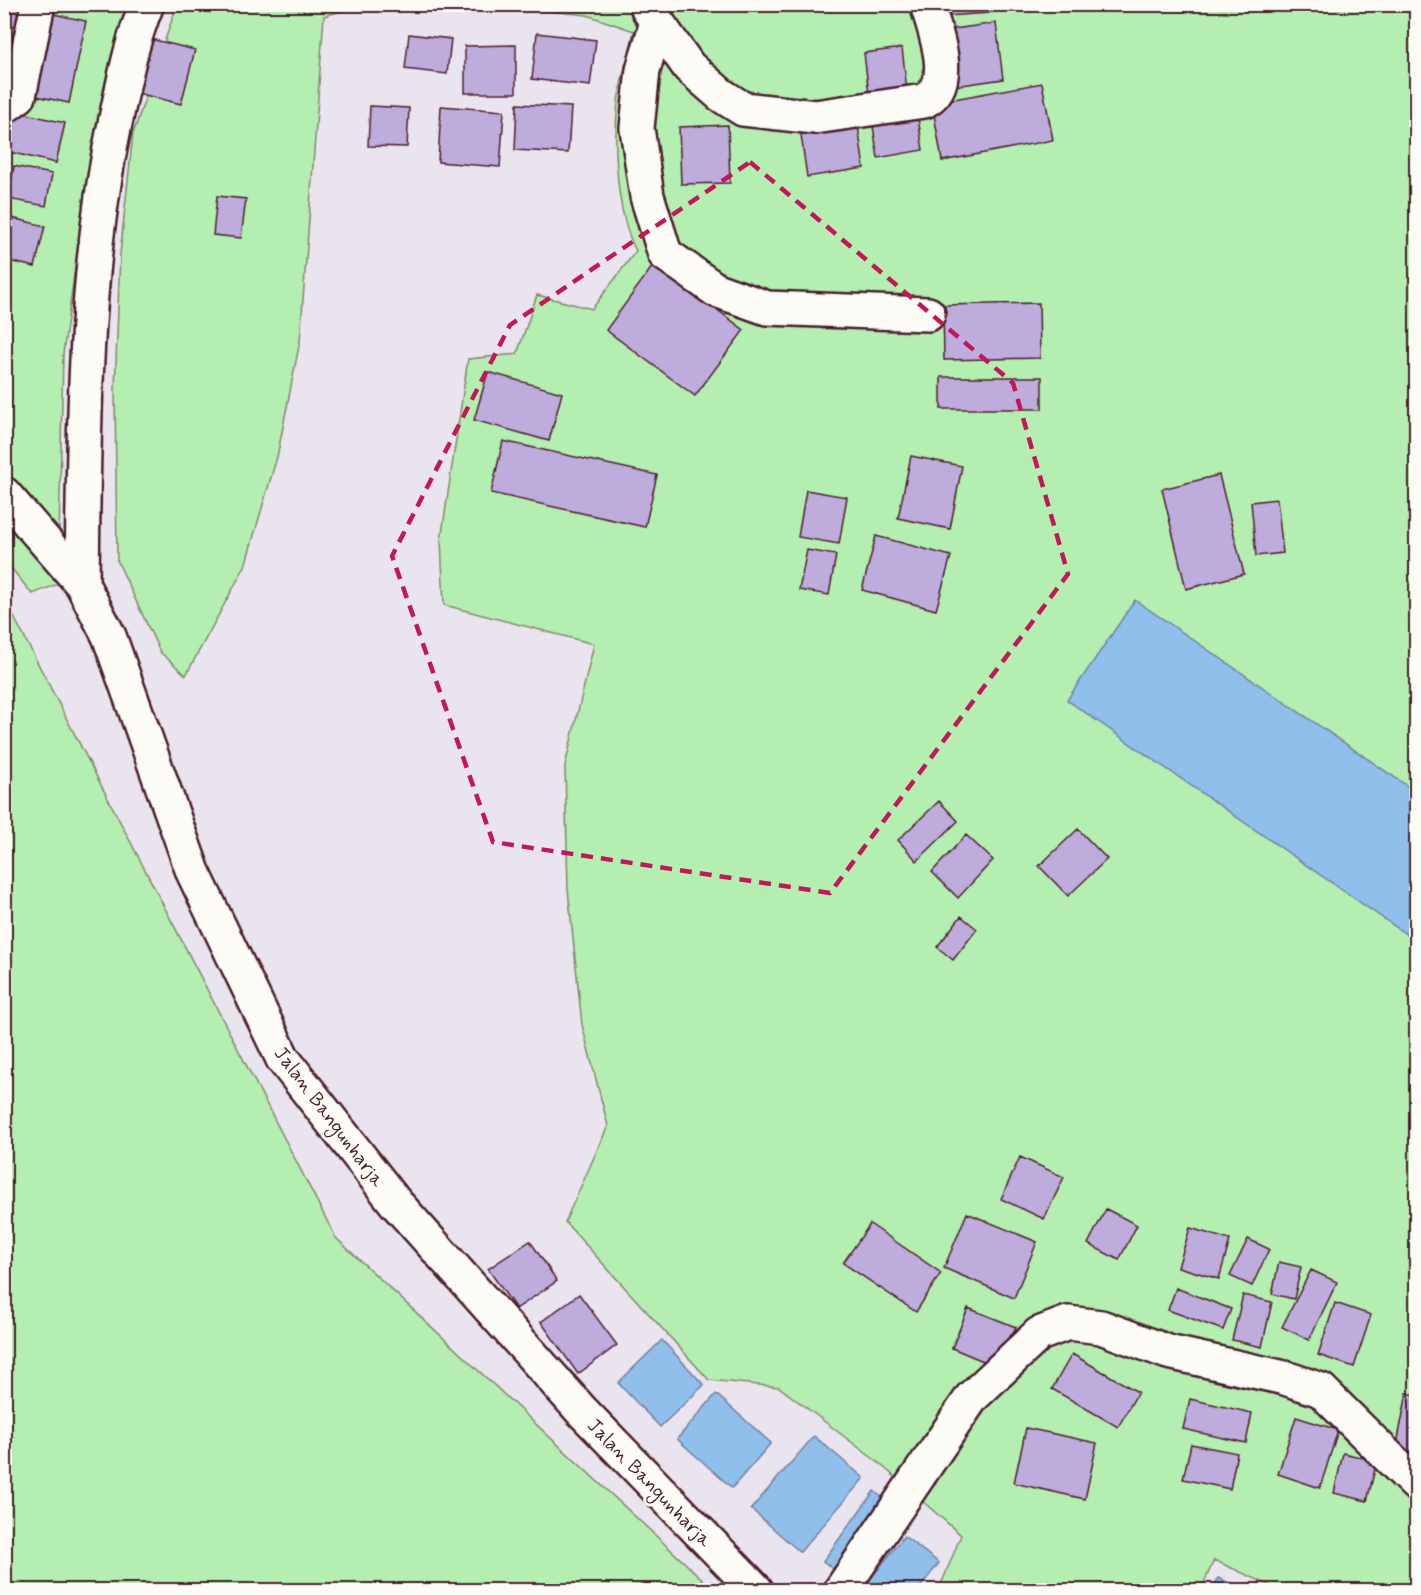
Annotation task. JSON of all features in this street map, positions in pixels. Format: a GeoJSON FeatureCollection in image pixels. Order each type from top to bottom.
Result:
{"type":"FeatureCollection","features":[{"type":"Feature","properties":{"kind":"street"},"geometry":{"type":"LineString","coordinates":[[4,107],[19,96],[38,4]]}},
{"type":"Feature","properties":{"kind":"street"},"geometry":{"type":"LineString","coordinates":[[82,584],[84,399],[94,260],[109,151],[135,34],[147,4]]}},
{"type":"Feature","properties":{"kind":"street"},"geometry":{"type":"LineString","coordinates":[[652,14],[689,67],[721,95],[743,109],[815,117],[924,101],[934,96],[939,86],[941,59],[927,4]]}},
{"type":"Feature","properties":{"kind":"street"},"geometry":{"type":"LineString","coordinates":[[652,14],[643,70],[638,128],[647,196],[665,254],[716,290],[767,308],[928,314]]}},
{"type":"Feature","properties":{"kind":"street","name":"Jalan Bangunharja"},"geometry":{"type":"LineString","coordinates":[[4,494],[82,584],[109,636],[193,872],[283,1059],[395,1202],[581,1410],[756,1590]]}},
{"type":"Feature","properties":{"kind":"street"},"geometry":{"type":"LineString","coordinates":[[841,1590],[972,1397],[1039,1334],[1068,1323],[1101,1327],[1168,1352],[1285,1378],[1321,1390],[1416,1484]]}},
{"type":"Feature","properties":{"kind":"highlighted area"},"geometry":{"type":"Polygon","coordinates":[[[750,162],[1013,383],[1068,574],[830,893],[493,842],[392,556],[510,325],[750,162]]]}},
{"type":"Feature","properties":{"kind":"green space"},"geometry":{"type":"Polygon","coordinates":[[[4,5],[132,5],[92,148],[63,354],[58,584],[32,594],[4,559],[4,5]]]}},
{"type":"Feature","properties":{"kind":"green space"},"geometry":{"type":"Polygon","coordinates":[[[177,5],[362,5],[324,16],[300,341],[277,457],[245,566],[186,675],[160,652],[117,560],[115,390],[120,254],[133,134],[177,5]]]}},
{"type":"Feature","properties":{"kind":"green space"},"geometry":{"type":"Polygon","coordinates":[[[497,5],[1416,5],[1416,1590],[1280,1590],[1214,1560],[1201,1590],[939,1590],[961,1535],[879,1463],[779,1387],[709,1380],[565,1222],[608,1126],[582,1025],[568,889],[565,766],[594,644],[444,605],[441,540],[468,359],[517,354],[537,295],[592,309],[636,251],[624,218],[616,158],[619,93],[634,31],[587,15],[497,5]]]}},
{"type":"Feature","properties":{"kind":"green space"},"geometry":{"type":"Polygon","coordinates":[[[4,598],[336,1238],[714,1590],[5,1590],[4,598]]]}},
{"type":"Feature","properties":{"kind":"water"},"geometry":{"type":"Polygon","coordinates":[[[1135,600],[1416,792],[1416,941],[1067,700],[1135,600]]]}},
{"type":"Feature","properties":{"kind":"water"},"geometry":{"type":"Polygon","coordinates":[[[662,1340],[704,1385],[660,1427],[618,1383],[662,1340]]]}},
{"type":"Feature","properties":{"kind":"water"},"geometry":{"type":"Polygon","coordinates":[[[716,1394],[771,1443],[732,1488],[677,1439],[716,1394]]]}},
{"type":"Feature","properties":{"kind":"water"},"geometry":{"type":"Polygon","coordinates":[[[814,1436],[864,1478],[800,1552],[751,1509],[814,1436]]]}},
{"type":"Feature","properties":{"kind":"water"},"geometry":{"type":"Polygon","coordinates":[[[874,1491],[889,1503],[837,1572],[823,1561],[874,1491]]]}},
{"type":"Feature","properties":{"kind":"water"},"geometry":{"type":"Polygon","coordinates":[[[904,1536],[939,1563],[918,1590],[862,1590],[904,1536]]]}},
{"type":"Feature","properties":{"kind":"water"},"geometry":{"type":"Polygon","coordinates":[[[1218,1578],[1247,1590],[1213,1590],[1218,1578]]]}},
{"type":"Feature","properties":{"kind":"building"},"geometry":{"type":"Polygon","coordinates":[[[4,4],[32,4],[25,30],[4,24],[4,4]]]}},
{"type":"Feature","properties":{"kind":"building"},"geometry":{"type":"Polygon","coordinates":[[[932,4],[988,4],[989,13],[933,17],[932,4]]]}},
{"type":"Feature","properties":{"kind":"building"},"geometry":{"type":"Polygon","coordinates":[[[44,12],[86,21],[69,103],[27,94],[44,12]]]}},
{"type":"Feature","properties":{"kind":"building"},"geometry":{"type":"Polygon","coordinates":[[[996,23],[1003,79],[948,87],[940,31],[996,23]]]}},
{"type":"Feature","properties":{"kind":"building"},"geometry":{"type":"Polygon","coordinates":[[[4,31],[25,37],[17,65],[4,61],[4,31]]]}},
{"type":"Feature","properties":{"kind":"building"},"geometry":{"type":"Polygon","coordinates":[[[537,33],[596,40],[590,86],[532,79],[537,33]]]}},
{"type":"Feature","properties":{"kind":"building"},"geometry":{"type":"Polygon","coordinates":[[[409,34],[451,39],[447,74],[405,69],[409,34]]]}},
{"type":"Feature","properties":{"kind":"building"},"geometry":{"type":"Polygon","coordinates":[[[151,39],[195,50],[181,104],[137,93],[151,39]]]}},
{"type":"Feature","properties":{"kind":"building"},"geometry":{"type":"Polygon","coordinates":[[[516,45],[516,93],[465,93],[465,46],[516,45]]]}},
{"type":"Feature","properties":{"kind":"building"},"geometry":{"type":"Polygon","coordinates":[[[902,48],[907,90],[869,95],[864,53],[902,48]]]}},
{"type":"Feature","properties":{"kind":"building"},"geometry":{"type":"Polygon","coordinates":[[[1042,83],[1053,140],[942,161],[932,103],[1042,83]]]}},
{"type":"Feature","properties":{"kind":"building"},"geometry":{"type":"Polygon","coordinates":[[[517,104],[571,107],[568,153],[515,150],[517,104]]]}},
{"type":"Feature","properties":{"kind":"building"},"geometry":{"type":"Polygon","coordinates":[[[370,106],[409,108],[407,147],[368,146],[370,106]]]}},
{"type":"Feature","properties":{"kind":"building"},"geometry":{"type":"Polygon","coordinates":[[[441,106],[504,111],[500,167],[438,162],[441,106]]]}},
{"type":"Feature","properties":{"kind":"building"},"geometry":{"type":"Polygon","coordinates":[[[14,111],[65,123],[56,163],[5,151],[14,111]]]}},
{"type":"Feature","properties":{"kind":"building"},"geometry":{"type":"Polygon","coordinates":[[[917,112],[923,150],[878,158],[872,120],[917,112]]]}},
{"type":"Feature","properties":{"kind":"building"},"geometry":{"type":"Polygon","coordinates":[[[857,119],[864,168],[807,177],[800,128],[857,119]]]}},
{"type":"Feature","properties":{"kind":"building"},"geometry":{"type":"Polygon","coordinates":[[[728,125],[730,183],[681,184],[679,127],[728,125]]]}},
{"type":"Feature","properties":{"kind":"building"},"geometry":{"type":"Polygon","coordinates":[[[14,166],[52,174],[46,206],[8,199],[14,166]]]}},
{"type":"Feature","properties":{"kind":"building"},"geometry":{"type":"Polygon","coordinates":[[[217,196],[246,199],[241,238],[213,235],[217,196]]]}},
{"type":"Feature","properties":{"kind":"building"},"geometry":{"type":"Polygon","coordinates":[[[4,216],[45,226],[35,267],[4,260],[4,216]]]}},
{"type":"Feature","properties":{"kind":"building"},"geometry":{"type":"Polygon","coordinates":[[[655,263],[744,330],[695,396],[606,330],[655,263]]]}},
{"type":"Feature","properties":{"kind":"building"},"geometry":{"type":"Polygon","coordinates":[[[1039,303],[1040,358],[944,360],[943,305],[1039,303]]]}},
{"type":"Feature","properties":{"kind":"building"},"geometry":{"type":"Polygon","coordinates":[[[488,372],[562,393],[549,441],[474,420],[488,372]]]}},
{"type":"Feature","properties":{"kind":"building"},"geometry":{"type":"Polygon","coordinates":[[[941,377],[1042,377],[1042,409],[941,409],[941,377]]]}},
{"type":"Feature","properties":{"kind":"building"},"geometry":{"type":"Polygon","coordinates":[[[503,441],[657,475],[645,527],[491,493],[503,441]]]}},
{"type":"Feature","properties":{"kind":"building"},"geometry":{"type":"Polygon","coordinates":[[[911,456],[962,466],[950,529],[898,518],[911,456]]]}},
{"type":"Feature","properties":{"kind":"building"},"geometry":{"type":"Polygon","coordinates":[[[1219,475],[1244,574],[1186,589],[1162,489],[1219,475]]]}},
{"type":"Feature","properties":{"kind":"building"},"geometry":{"type":"Polygon","coordinates":[[[806,490],[847,497],[839,544],[798,537],[806,490]]]}},
{"type":"Feature","properties":{"kind":"building"},"geometry":{"type":"Polygon","coordinates":[[[1277,499],[1283,553],[1256,556],[1251,502],[1277,499]]]}},
{"type":"Feature","properties":{"kind":"building"},"geometry":{"type":"Polygon","coordinates":[[[876,536],[951,556],[936,610],[862,590],[876,536]]]}},
{"type":"Feature","properties":{"kind":"building"},"geometry":{"type":"Polygon","coordinates":[[[807,550],[836,555],[829,595],[799,590],[807,550]]]}},
{"type":"Feature","properties":{"kind":"building"},"geometry":{"type":"Polygon","coordinates":[[[939,801],[958,821],[917,861],[898,840],[939,801]]]}},
{"type":"Feature","properties":{"kind":"building"},"geometry":{"type":"Polygon","coordinates":[[[1078,829],[1107,859],[1068,896],[1039,866],[1078,829]]]}},
{"type":"Feature","properties":{"kind":"building"},"geometry":{"type":"Polygon","coordinates":[[[966,835],[993,860],[958,898],[932,872],[966,835]]]}},
{"type":"Feature","properties":{"kind":"building"},"geometry":{"type":"Polygon","coordinates":[[[961,916],[977,929],[953,960],[937,947],[961,916]]]}},
{"type":"Feature","properties":{"kind":"building"},"geometry":{"type":"Polygon","coordinates":[[[1020,1157],[1064,1177],[1044,1219],[1001,1199],[1020,1157]]]}},
{"type":"Feature","properties":{"kind":"building"},"geometry":{"type":"Polygon","coordinates":[[[1106,1209],[1137,1225],[1119,1260],[1088,1244],[1106,1209]]]}},
{"type":"Feature","properties":{"kind":"building"},"geometry":{"type":"Polygon","coordinates":[[[967,1213],[1037,1242],[1014,1298],[944,1268],[967,1213]]]}},
{"type":"Feature","properties":{"kind":"building"},"geometry":{"type":"Polygon","coordinates":[[[870,1224],[941,1273],[916,1312],[843,1263],[870,1224]]]}},
{"type":"Feature","properties":{"kind":"building"},"geometry":{"type":"Polygon","coordinates":[[[1190,1228],[1230,1240],[1219,1279],[1178,1267],[1190,1228]]]}},
{"type":"Feature","properties":{"kind":"building"},"geometry":{"type":"Polygon","coordinates":[[[1248,1239],[1269,1249],[1252,1286],[1230,1276],[1248,1239]]]}},
{"type":"Feature","properties":{"kind":"building"},"geometry":{"type":"Polygon","coordinates":[[[530,1241],[557,1281],[516,1309],[488,1269],[530,1241]]]}},
{"type":"Feature","properties":{"kind":"building"},"geometry":{"type":"Polygon","coordinates":[[[1279,1262],[1301,1267],[1294,1299],[1272,1294],[1279,1262]]]}},
{"type":"Feature","properties":{"kind":"building"},"geometry":{"type":"Polygon","coordinates":[[[1311,1270],[1337,1282],[1309,1340],[1282,1327],[1311,1270]]]}},
{"type":"Feature","properties":{"kind":"building"},"geometry":{"type":"Polygon","coordinates":[[[1176,1288],[1231,1309],[1223,1330],[1168,1310],[1176,1288]]]}},
{"type":"Feature","properties":{"kind":"building"},"geometry":{"type":"Polygon","coordinates":[[[579,1294],[617,1345],[578,1374],[541,1322],[579,1294]]]}},
{"type":"Feature","properties":{"kind":"building"},"geometry":{"type":"Polygon","coordinates":[[[1243,1295],[1272,1302],[1262,1347],[1232,1340],[1243,1295]]]}},
{"type":"Feature","properties":{"kind":"building"},"geometry":{"type":"Polygon","coordinates":[[[1335,1303],[1371,1315],[1354,1367],[1318,1355],[1335,1303]]]}},
{"type":"Feature","properties":{"kind":"building"},"geometry":{"type":"Polygon","coordinates":[[[968,1308],[1016,1327],[1000,1368],[952,1348],[968,1308]]]}},
{"type":"Feature","properties":{"kind":"building"},"geometry":{"type":"Polygon","coordinates":[[[1072,1354],[1138,1392],[1118,1427],[1052,1389],[1072,1354]]]}},
{"type":"Feature","properties":{"kind":"building"},"geometry":{"type":"Polygon","coordinates":[[[1407,1393],[1416,1395],[1416,1458],[1395,1454],[1407,1393]]]}},
{"type":"Feature","properties":{"kind":"building"},"geometry":{"type":"Polygon","coordinates":[[[1190,1399],[1252,1413],[1246,1443],[1183,1429],[1190,1399]]]}},
{"type":"Feature","properties":{"kind":"building"},"geometry":{"type":"Polygon","coordinates":[[[1296,1417],[1338,1430],[1320,1488],[1278,1474],[1296,1417]]]}},
{"type":"Feature","properties":{"kind":"building"},"geometry":{"type":"Polygon","coordinates":[[[1026,1428],[1097,1443],[1085,1499],[1014,1483],[1026,1428]]]}},
{"type":"Feature","properties":{"kind":"building"},"geometry":{"type":"Polygon","coordinates":[[[1191,1444],[1237,1453],[1230,1489],[1183,1479],[1191,1444]]]}},
{"type":"Feature","properties":{"kind":"building"},"geometry":{"type":"Polygon","coordinates":[[[1343,1453],[1377,1461],[1367,1501],[1334,1493],[1343,1453]]]}}]}
